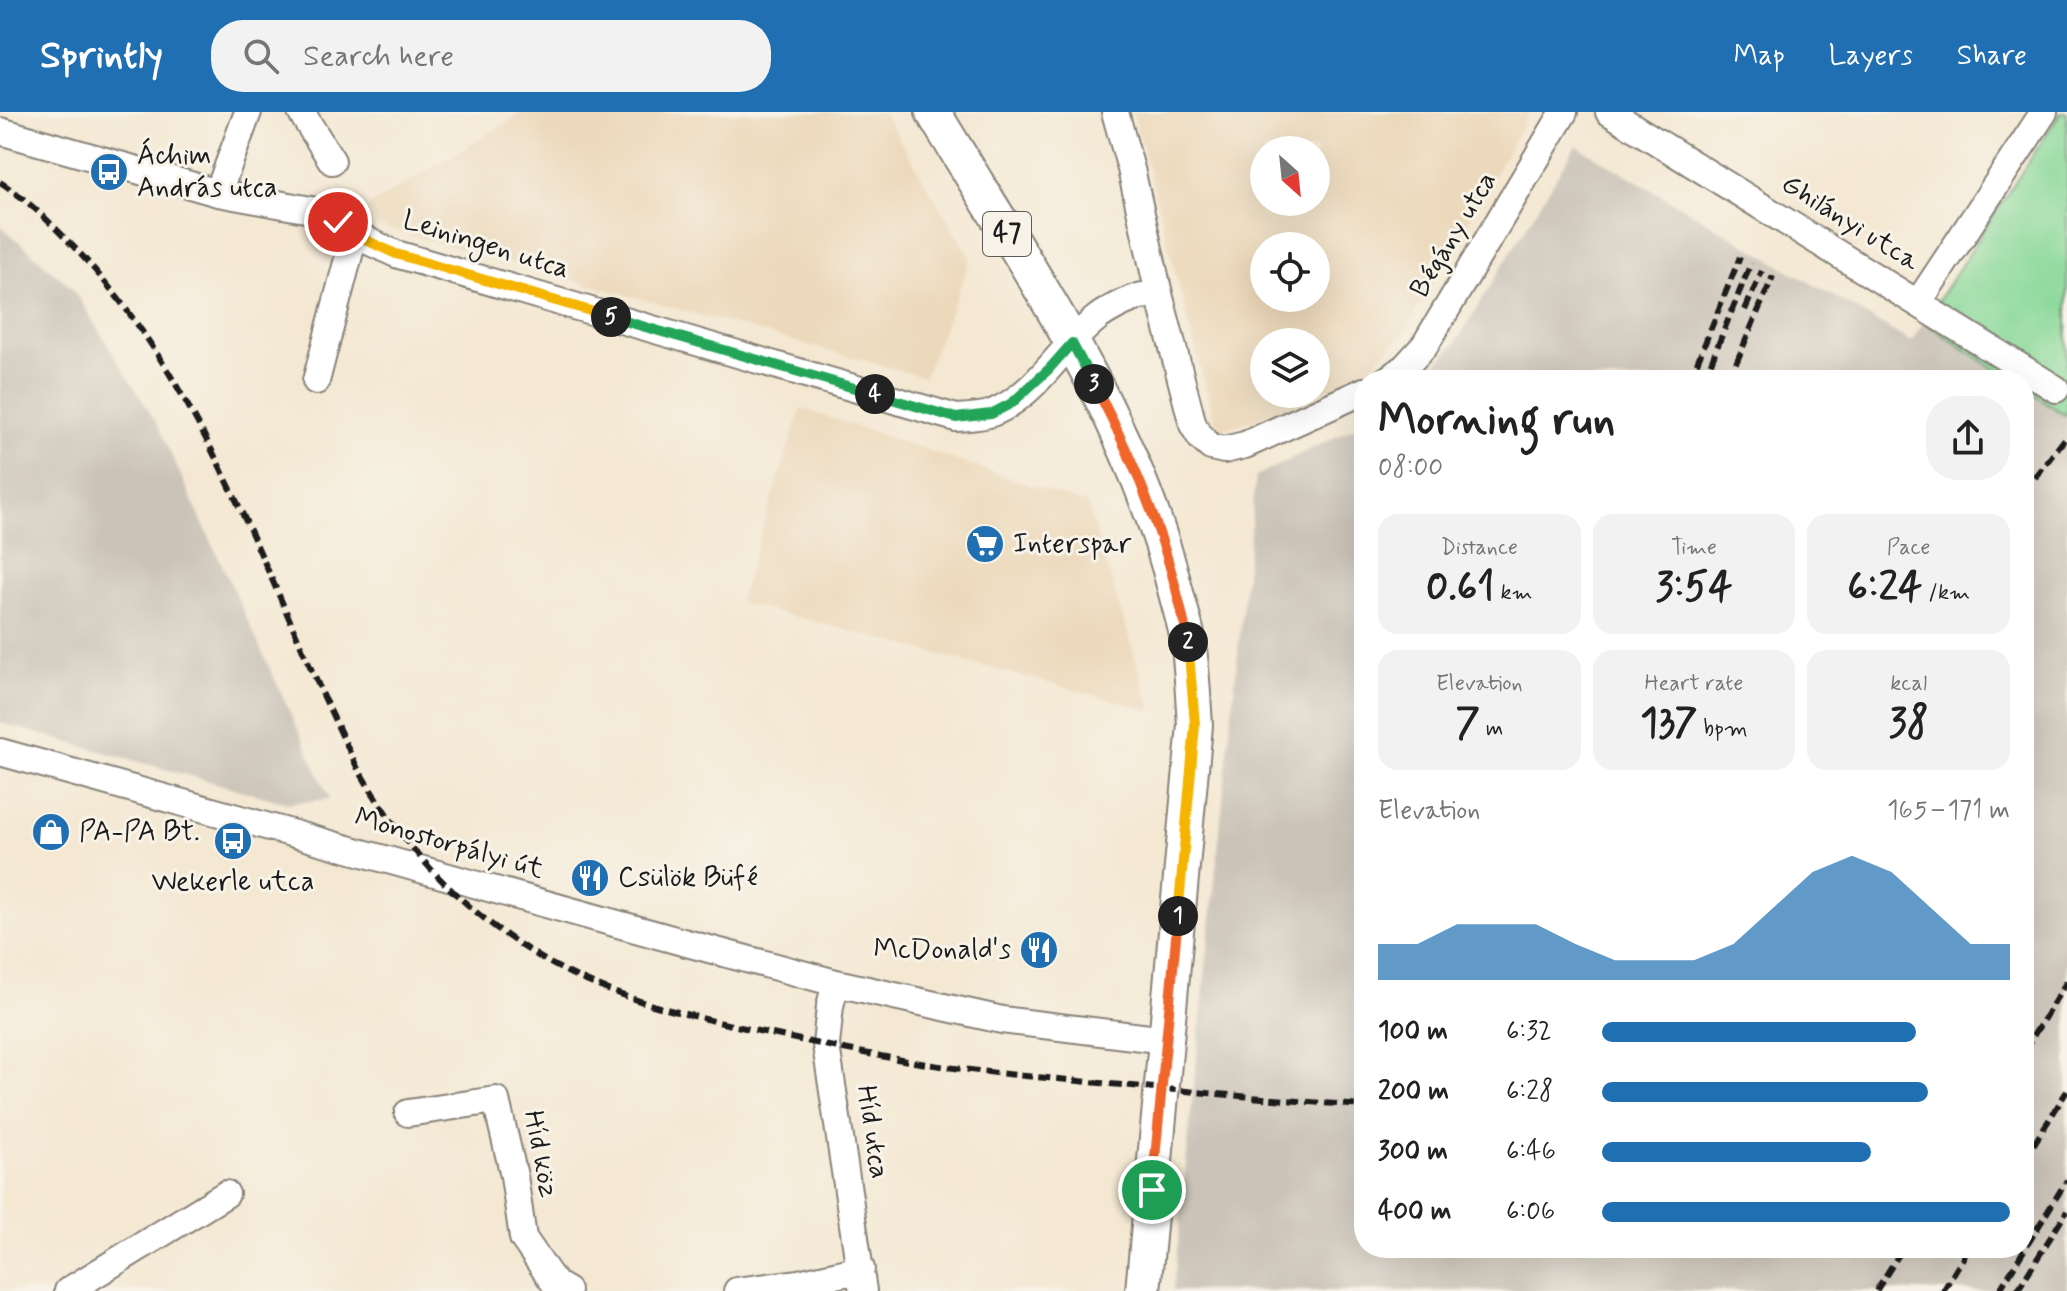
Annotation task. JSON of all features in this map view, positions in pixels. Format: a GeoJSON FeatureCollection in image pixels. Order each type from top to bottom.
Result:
{"type":"FeatureCollection","features":[{"type":"Feature","properties":{"kind":"main road","name":"47"},"geometry":{"type":"LineString","coordinates":[[933,112],[1072,343],[1104,403],[1139,479],[1165,549],[1188,640],[1195,725],[1143,1291]]}},
{"type":"Feature","properties":{"kind":"street"},"geometry":{"type":"LineString","coordinates":[[218,193],[248,112]]}},
{"type":"Feature","properties":{"kind":"street"},"geometry":{"type":"LineString","coordinates":[[301,112],[332,161]]}},
{"type":"Feature","properties":{"kind":"street"},"geometry":{"type":"LineString","coordinates":[[1115,112],[1193,425],[1201,438],[1211,447],[1224,450],[1245,445],[1354,396]]}},
{"type":"Feature","properties":{"kind":"street","name":"Bégány utca"},"geometry":{"type":"LineString","coordinates":[[1401,370],[1425,345],[1564,112]]}},
{"type":"Feature","properties":{"kind":"street","name":"Ghilányi utca"},"geometry":{"type":"LineString","coordinates":[[1609,112],[2026,370]]}},
{"type":"Feature","properties":{"kind":"street"},"geometry":{"type":"LineString","coordinates":[[1918,303],[2044,112]]}},
{"type":"Feature","properties":{"kind":"street","name":"Leiningen utca"},"geometry":{"type":"LineString","coordinates":[[0,131],[218,193],[311,210],[396,254],[956,418],[991,414],[1012,403],[1098,317],[1135,298],[1159,294]]}},
{"type":"Feature","properties":{"kind":"street"},"geometry":{"type":"LineString","coordinates":[[316,381],[355,232]]}},
{"type":"Feature","properties":{"kind":"street","name":"Ghilányi utca"},"geometry":{"type":"LineString","coordinates":[[2034,375],[2056,389]]}},
{"type":"Feature","properties":{"kind":"street","name":"Monostorpályi út"},"geometry":{"type":"LineString","coordinates":[[0,752],[836,983],[1002,1020],[1166,1040]]}},
{"type":"Feature","properties":{"kind":"street","name":"Híd utca"},"geometry":{"type":"LineString","coordinates":[[836,983],[826,1045],[862,1280]]}},
{"type":"Feature","properties":{"kind":"street","name":"Híd köz"},"geometry":{"type":"LineString","coordinates":[[408,1113],[496,1100],[514,1176],[523,1238],[555,1284],[567,1291]]}},
{"type":"Feature","properties":{"kind":"street"},"geometry":{"type":"LineString","coordinates":[[68,1291],[226,1194]]}},
{"type":"Feature","properties":{"kind":"street"},"geometry":{"type":"LineString","coordinates":[[737,1291],[799,1283],[862,1280]]}},
{"type":"Feature","properties":{"kind":"shaded area"},"geometry":{"type":"Polygon","coordinates":[[[524,112],[883,112],[971,259],[924,377],[377,226],[367,207],[524,112]]]}},
{"type":"Feature","properties":{"kind":"shaded area"},"geometry":{"type":"Polygon","coordinates":[[[1133,112],[1530,112],[1405,332],[1367,370],[1354,370],[1354,378],[1330,389],[1330,328],[1250,328],[1250,408],[1291,408],[1217,430],[1133,112]]]}},
{"type":"Feature","properties":{"kind":"shaded area"},"geometry":{"type":"Polygon","coordinates":[[[1576,145],[1911,342],[1924,322],[1996,370],[1430,370],[1455,344],[1576,145]]]}},
{"type":"Feature","properties":{"kind":"shaded area"},"geometry":{"type":"Polygon","coordinates":[[[0,225],[73,289],[157,424],[330,799],[287,803],[0,723],[0,225]]]}},
{"type":"Feature","properties":{"kind":"shaded area"},"geometry":{"type":"Polygon","coordinates":[[[2034,395],[2064,415],[2067,412],[2067,1291],[1173,1291],[1256,476],[1354,428],[1354,1258],[2034,1258],[2034,395]]]}},
{"type":"Feature","properties":{"kind":"shaded area"},"geometry":{"type":"Polygon","coordinates":[[[801,408],[1087,504],[1152,710],[739,602],[801,408]]]}},
{"type":"Feature","properties":{"kind":"green space"},"geometry":{"type":"Polygon","coordinates":[[[2061,112],[2067,112],[2065,415],[2034,395],[2034,370],[1996,370],[1924,322],[2061,112]]]}},
{"type":"Feature","properties":{"kind":"railway"},"geometry":{"type":"LineString","coordinates":[[0,182],[36,210],[69,242],[107,284],[141,330],[172,378],[226,478],[357,767],[394,824],[435,874],[509,937],[565,971],[652,1005],[860,1052],[937,1066],[1007,1074],[1354,1105]]}},
{"type":"Feature","properties":{"kind":"railway"},"geometry":{"type":"LineString","coordinates":[[1694,370],[1740,257]]}},
{"type":"Feature","properties":{"kind":"railway"},"geometry":{"type":"LineString","coordinates":[[1708,370],[1751,263]]}},
{"type":"Feature","properties":{"kind":"railway"},"geometry":{"type":"LineString","coordinates":[[1745,310],[1762,271]]}},
{"type":"Feature","properties":{"kind":"railway"},"geometry":{"type":"LineString","coordinates":[[1733,370],[1773,276]]}},
{"type":"Feature","properties":{"kind":"railway"},"geometry":{"type":"LineString","coordinates":[[2034,479],[2067,436]]}},
{"type":"Feature","properties":{"kind":"railway"},"geometry":{"type":"LineString","coordinates":[[2034,1035],[2067,981]]}},
{"type":"Feature","properties":{"kind":"railway"},"geometry":{"type":"LineString","coordinates":[[2034,1144],[2067,1091]]}},
{"type":"Feature","properties":{"kind":"railway"},"geometry":{"type":"LineString","coordinates":[[2034,1234],[2067,1180]]}},
{"type":"Feature","properties":{"kind":"railway"},"geometry":{"type":"LineString","coordinates":[[2017,1291],[2067,1211]]}},
{"type":"Feature","properties":{"kind":"railway"},"geometry":{"type":"LineString","coordinates":[[1876,1291],[1897,1258]]}},
{"type":"Feature","properties":{"kind":"railway"},"geometry":{"type":"LineString","coordinates":[[1943,1291],[1963,1258]]}},
{"type":"Feature","properties":{"kind":"railway"},"geometry":{"type":"LineString","coordinates":[[1999,1291],[2019,1258]]}},
{"type":"Feature","properties":{"kind":"place","name":"Áchim András utca"},"geometry":{"type":"Point","coordinates":[109,172]}},
{"type":"Feature","properties":{"kind":"place","name":"Interspar"},"geometry":{"type":"Point","coordinates":[985,544]}},
{"type":"Feature","properties":{"kind":"place","name":"PA-PA Bt."},"geometry":{"type":"Point","coordinates":[51,832]}},
{"type":"Feature","properties":{"kind":"place","name":"Wekerle utca"},"geometry":{"type":"Point","coordinates":[233,841]}},
{"type":"Feature","properties":{"kind":"place","name":"Csülök Büfé"},"geometry":{"type":"Point","coordinates":[590,878]}},
{"type":"Feature","properties":{"kind":"place","name":"McDonald's"},"geometry":{"type":"Point","coordinates":[1039,950]}},
{"type":"Feature","properties":{"kind":"route"},"geometry":{"type":"LineString","coordinates":[[338,222],[396,254],[956,418],[991,414],[1012,403],[1072,343],[1139,479],[1165,549],[1188,640],[1195,725],[1152,1190]]}}]}
